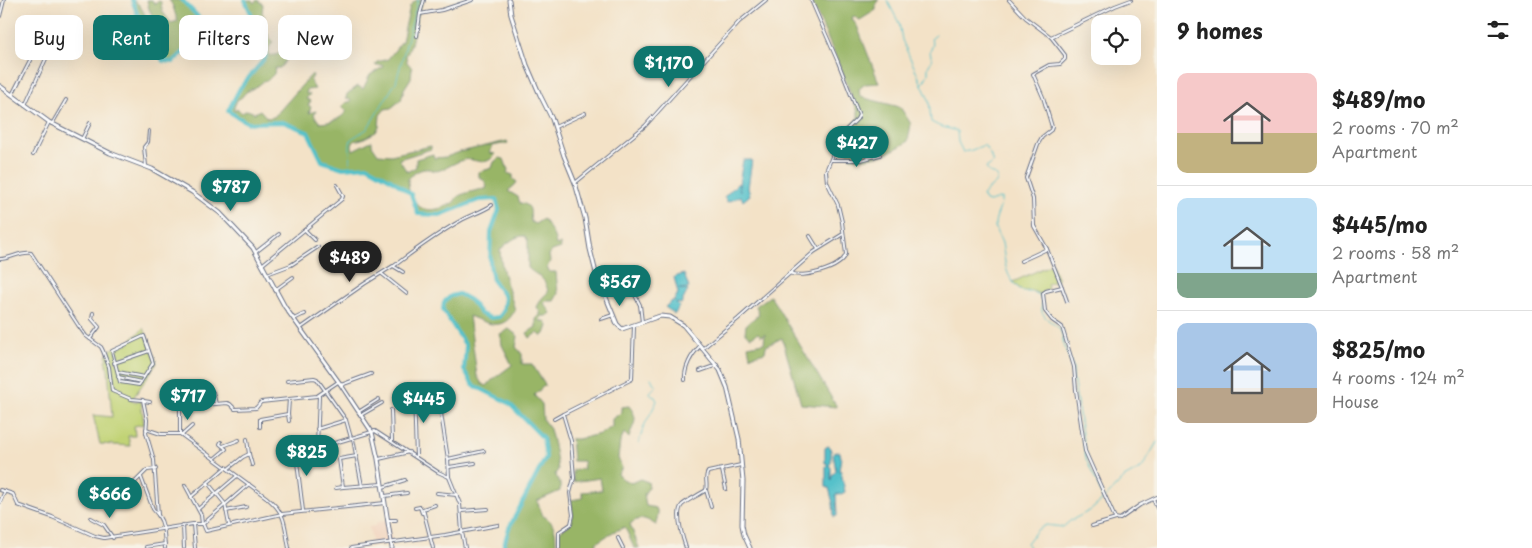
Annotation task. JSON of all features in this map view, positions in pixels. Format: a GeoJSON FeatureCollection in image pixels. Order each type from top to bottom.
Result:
{"type":"FeatureCollection","features":[{"type":"Feature","properties":{"kind":"street"},"geometry":{"type":"LineString","coordinates":[[0,16],[4,0]]}},
{"type":"Feature","properties":{"kind":"street"},"geometry":{"type":"LineString","coordinates":[[417,36],[424,0]]}},
{"type":"Feature","properties":{"kind":"street"},"geometry":{"type":"LineString","coordinates":[[420,14],[442,10],[472,0]]}},
{"type":"Feature","properties":{"kind":"street"},"geometry":{"type":"LineString","coordinates":[[509,0],[527,65],[555,127],[575,183],[596,273],[620,328],[634,326],[660,316],[670,317],[683,325],[720,370],[727,386],[739,439],[743,481],[743,530],[750,548]]}},
{"type":"Feature","properties":{"kind":"street"},"geometry":{"type":"LineString","coordinates":[[575,183],[645,126],[739,22],[766,0]]}},
{"type":"Feature","properties":{"kind":"street"},"geometry":{"type":"LineString","coordinates":[[789,273],[798,276],[804,275],[828,268],[839,263],[845,257],[844,233],[838,206],[826,175],[827,168],[842,133],[858,119],[859,115],[811,0]]}},
{"type":"Feature","properties":{"kind":"street"},"geometry":{"type":"LineString","coordinates":[[1009,0],[1026,18],[1051,37],[1066,57],[1060,64],[1049,65],[1032,74],[1044,97],[1052,127],[1038,144],[1026,178],[1033,199],[1034,226],[1047,249],[1067,300]]}},
{"type":"Feature","properties":{"kind":"street"},"geometry":{"type":"LineString","coordinates":[[1051,37],[1124,1],[1132,0]]}},
{"type":"Feature","properties":{"kind":"street"},"geometry":{"type":"LineString","coordinates":[[12,95],[30,60]]}},
{"type":"Feature","properties":{"kind":"street"},"geometry":{"type":"LineString","coordinates":[[25,105],[46,60]]}},
{"type":"Feature","properties":{"kind":"street"},"geometry":{"type":"LineString","coordinates":[[0,86],[50,123],[110,153],[146,166],[179,184],[211,206],[256,252],[275,290],[372,432],[392,548]]}},
{"type":"Feature","properties":{"kind":"street"},"geometry":{"type":"LineString","coordinates":[[33,155],[50,123],[66,100]]}},
{"type":"Feature","properties":{"kind":"street"},"geometry":{"type":"LineString","coordinates":[[555,127],[586,113]]}},
{"type":"Feature","properties":{"kind":"street"},"geometry":{"type":"LineString","coordinates":[[82,139],[90,123]]}},
{"type":"Feature","properties":{"kind":"street"},"geometry":{"type":"LineString","coordinates":[[146,166],[144,146],[148,142],[149,130]]}},
{"type":"Feature","properties":{"kind":"street"},"geometry":{"type":"LineString","coordinates":[[832,160],[861,160],[880,155]]}},
{"type":"Feature","properties":{"kind":"street"},"geometry":{"type":"LineString","coordinates":[[262,264],[342,199],[343,196],[337,185]]}},
{"type":"Feature","properties":{"kind":"street"},"geometry":{"type":"LineString","coordinates":[[301,329],[462,219],[482,212],[492,205]]}},
{"type":"Feature","properties":{"kind":"street"},"geometry":{"type":"LineString","coordinates":[[305,230],[315,240]]}},
{"type":"Feature","properties":{"kind":"street"},"geometry":{"type":"LineString","coordinates":[[685,380],[687,367],[692,356],[701,347],[738,319],[818,249],[844,233]]}},
{"type":"Feature","properties":{"kind":"street"},"geometry":{"type":"LineString","coordinates":[[256,252],[279,234]]}},
{"type":"Feature","properties":{"kind":"street"},"geometry":{"type":"LineString","coordinates":[[810,236],[818,249]]}},
{"type":"Feature","properties":{"kind":"street"},"geometry":{"type":"LineString","coordinates":[[267,274],[291,265],[318,247]]}},
{"type":"Feature","properties":{"kind":"street"},"geometry":{"type":"LineString","coordinates":[[1021,261],[1047,249]]}},
{"type":"Feature","properties":{"kind":"street"},"geometry":{"type":"LineString","coordinates":[[0,259],[7,259],[27,252],[31,254],[78,325],[103,350],[112,391],[131,399],[142,399],[150,402]]}},
{"type":"Feature","properties":{"kind":"street"},"geometry":{"type":"LineString","coordinates":[[394,266],[402,272]]}},
{"type":"Feature","properties":{"kind":"street"},"geometry":{"type":"LineString","coordinates":[[381,273],[407,294]]}},
{"type":"Feature","properties":{"kind":"street"},"geometry":{"type":"LineString","coordinates":[[606,287],[620,277],[623,276],[627,279],[640,305],[642,322]]}},
{"type":"Feature","properties":{"kind":"street"},"geometry":{"type":"LineString","coordinates":[[275,290],[292,277]]}},
{"type":"Feature","properties":{"kind":"street"},"geometry":{"type":"LineString","coordinates":[[1062,287],[1046,291],[1043,294],[1044,306],[1048,316],[1062,327],[1074,367],[1085,452],[1116,519]]}},
{"type":"Feature","properties":{"kind":"street"},"geometry":{"type":"LineString","coordinates":[[90,339],[99,327],[92,319],[93,314]]}},
{"type":"Feature","properties":{"kind":"street"},"geometry":{"type":"LineString","coordinates":[[294,319],[305,314]]}},
{"type":"Feature","properties":{"kind":"street"},"geometry":{"type":"LineString","coordinates":[[601,319],[613,315]]}},
{"type":"Feature","properties":{"kind":"street"},"geometry":{"type":"LineString","coordinates":[[554,419],[632,379],[634,326]]}},
{"type":"Feature","properties":{"kind":"street"},"geometry":{"type":"LineString","coordinates":[[144,336],[150,351],[153,364],[138,386],[120,382],[113,350],[144,336]]}},
{"type":"Feature","properties":{"kind":"street"},"geometry":{"type":"LineString","coordinates":[[108,366],[150,351]]}},
{"type":"Feature","properties":{"kind":"street"},"geometry":{"type":"LineString","coordinates":[[700,371],[717,365]]}},
{"type":"Feature","properties":{"kind":"street"},"geometry":{"type":"LineString","coordinates":[[118,372],[144,377]]}},
{"type":"Feature","properties":{"kind":"street"},"geometry":{"type":"LineString","coordinates":[[341,386],[371,374]]}},
{"type":"Feature","properties":{"kind":"street"},"geometry":{"type":"LineString","coordinates":[[287,381],[315,378],[346,420],[357,456],[362,486]]}},
{"type":"Feature","properties":{"kind":"street"},"geometry":{"type":"LineString","coordinates":[[181,435],[179,408],[227,403],[233,409],[256,408],[261,402],[319,395],[338,382]]}},
{"type":"Feature","properties":{"kind":"street"},"geometry":{"type":"LineString","coordinates":[[202,395],[213,392],[216,404]]}},
{"type":"Feature","properties":{"kind":"street"},"geometry":{"type":"LineString","coordinates":[[414,392],[416,457]]}},
{"type":"Feature","properties":{"kind":"street"},"geometry":{"type":"LineString","coordinates":[[317,446],[319,395]]}},
{"type":"Feature","properties":{"kind":"street"},"geometry":{"type":"LineString","coordinates":[[289,399],[289,421]]}},
{"type":"Feature","properties":{"kind":"street"},"geometry":{"type":"LineString","coordinates":[[360,414],[379,399]]}},
{"type":"Feature","properties":{"kind":"street"},"geometry":{"type":"LineString","coordinates":[[144,401],[147,437],[156,469],[158,515]]}},
{"type":"Feature","properties":{"kind":"street"},"geometry":{"type":"LineString","coordinates":[[360,414],[382,403]]}},
{"type":"Feature","properties":{"kind":"street"},"geometry":{"type":"LineString","coordinates":[[440,407],[449,477],[457,495],[461,511],[465,548]]}},
{"type":"Feature","properties":{"kind":"street"},"geometry":{"type":"LineString","coordinates":[[390,410],[392,441]]}},
{"type":"Feature","properties":{"kind":"street"},"geometry":{"type":"LineString","coordinates":[[260,427],[260,418],[288,414]]}},
{"type":"Feature","properties":{"kind":"street"},"geometry":{"type":"LineString","coordinates":[[559,548],[558,534],[562,529],[571,524],[573,515],[570,493],[574,478],[571,441],[563,414]]}},
{"type":"Feature","properties":{"kind":"street"},"geometry":{"type":"LineString","coordinates":[[317,429],[346,420]]}},
{"type":"Feature","properties":{"kind":"street"},"geometry":{"type":"LineString","coordinates":[[181,435],[192,426]]}},
{"type":"Feature","properties":{"kind":"street"},"geometry":{"type":"LineString","coordinates":[[146,428],[161,434],[181,435],[274,504],[282,514],[289,548]]}},
{"type":"Feature","properties":{"kind":"street"},"geometry":{"type":"LineString","coordinates":[[303,511],[298,476],[298,454],[303,449],[320,447],[376,431],[449,477]]}},
{"type":"Feature","properties":{"kind":"street"},"geometry":{"type":"LineString","coordinates":[[247,439],[252,465]]}},
{"type":"Feature","properties":{"kind":"street"},"geometry":{"type":"LineString","coordinates":[[223,446],[239,440]]}},
{"type":"Feature","properties":{"kind":"street"},"geometry":{"type":"LineString","coordinates":[[214,459],[226,449],[220,444],[221,442]]}},
{"type":"Feature","properties":{"kind":"street"},"geometry":{"type":"LineString","coordinates":[[448,458],[484,451]]}},
{"type":"Feature","properties":{"kind":"street"},"geometry":{"type":"LineString","coordinates":[[378,459],[409,452]]}},
{"type":"Feature","properties":{"kind":"street"},"geometry":{"type":"LineString","coordinates":[[191,497],[227,468],[249,454]]}},
{"type":"Feature","properties":{"kind":"street"},"geometry":{"type":"LineString","coordinates":[[343,487],[339,459],[357,456]]}},
{"type":"Feature","properties":{"kind":"street"},"geometry":{"type":"LineString","coordinates":[[449,467],[475,463]]}},
{"type":"Feature","properties":{"kind":"street"},"geometry":{"type":"LineString","coordinates":[[711,507],[706,490],[706,473],[742,465]]}},
{"type":"Feature","properties":{"kind":"street"},"geometry":{"type":"LineString","coordinates":[[123,494],[149,469],[156,469]]}},
{"type":"Feature","properties":{"kind":"street"},"geometry":{"type":"LineString","coordinates":[[722,469],[726,489]]}},
{"type":"Feature","properties":{"kind":"street"},"geometry":{"type":"LineString","coordinates":[[198,509],[237,476]]}},
{"type":"Feature","properties":{"kind":"street"},"geometry":{"type":"LineString","coordinates":[[141,477],[153,509],[161,520],[164,529],[165,548]]}},
{"type":"Feature","properties":{"kind":"street"},"geometry":{"type":"LineString","coordinates":[[336,488],[382,486],[405,480]]}},
{"type":"Feature","properties":{"kind":"street"},"geometry":{"type":"LineString","coordinates":[[208,483],[225,504],[229,525]]}},
{"type":"Feature","properties":{"kind":"street"},"geometry":{"type":"LineString","coordinates":[[0,490],[13,494],[18,504],[95,536],[113,538],[183,525],[202,524],[249,484]]}},
{"type":"Feature","properties":{"kind":"street"},"geometry":{"type":"LineString","coordinates":[[185,486],[201,515],[202,524],[206,531],[282,514],[385,503]]}},
{"type":"Feature","properties":{"kind":"street"},"geometry":{"type":"LineString","coordinates":[[686,548],[681,528],[680,508],[706,490]]}},
{"type":"Feature","properties":{"kind":"street"},"geometry":{"type":"LineString","coordinates":[[0,502],[5,491]]}},
{"type":"Feature","properties":{"kind":"street"},"geometry":{"type":"LineString","coordinates":[[384,496],[407,493]]}},
{"type":"Feature","properties":{"kind":"street"},"geometry":{"type":"LineString","coordinates":[[438,493],[457,495]]}},
{"type":"Feature","properties":{"kind":"street"},"geometry":{"type":"LineString","coordinates":[[1092,526],[1116,519],[1157,497]]}},
{"type":"Feature","properties":{"kind":"street"},"geometry":{"type":"LineString","coordinates":[[1153,499],[1157,508]]}},
{"type":"Feature","properties":{"kind":"street"},"geometry":{"type":"LineString","coordinates":[[433,548],[423,508],[435,505]]}},
{"type":"Feature","properties":{"kind":"street"},"geometry":{"type":"LineString","coordinates":[[226,511],[246,507]]}},
{"type":"Feature","properties":{"kind":"street"},"geometry":{"type":"LineString","coordinates":[[415,508],[420,507],[422,513],[424,513]]}},
{"type":"Feature","properties":{"kind":"street"},"geometry":{"type":"LineString","coordinates":[[461,511],[488,509]]}},
{"type":"Feature","properties":{"kind":"street"},"geometry":{"type":"LineString","coordinates":[[92,518],[104,525],[113,538]]}},
{"type":"Feature","properties":{"kind":"street"},"geometry":{"type":"LineString","coordinates":[[388,520],[396,520]]}},
{"type":"Feature","properties":{"kind":"street"},"geometry":{"type":"LineString","coordinates":[[193,524],[195,548]]}},
{"type":"Feature","properties":{"kind":"street"},"geometry":{"type":"LineString","coordinates":[[183,525],[184,548]]}},
{"type":"Feature","properties":{"kind":"street"},"geometry":{"type":"LineString","coordinates":[[351,548],[498,525]]}},
{"type":"Feature","properties":{"kind":"street"},"geometry":{"type":"LineString","coordinates":[[618,538],[623,548]]}},
{"type":"Feature","properties":{"kind":"street"},"geometry":{"type":"LineString","coordinates":[[146,546],[165,544]]}},
{"type":"Feature","properties":{"kind":"shaded area"},"geometry":{"type":"Polygon","coordinates":[[[388,520],[392,543],[373,545],[369,527],[375,526],[375,523],[388,520]]]}},
{"type":"Feature","properties":{"kind":"green space"},"geometry":{"type":"Polygon","coordinates":[[[132,0],[141,7],[145,15],[138,15],[132,0]]]}},
{"type":"Feature","properties":{"kind":"green space"},"geometry":{"type":"Polygon","coordinates":[[[147,0],[152,0],[155,4],[159,1],[161,2],[162,11],[165,15],[152,15],[147,0]]]}},
{"type":"Feature","properties":{"kind":"green space"},"geometry":{"type":"Polygon","coordinates":[[[169,0],[182,0],[196,15],[179,15],[179,57],[173,62],[163,61],[169,60],[169,20],[171,23],[178,21],[169,0]]]}},
{"type":"Feature","properties":{"kind":"green space"},"geometry":{"type":"Polygon","coordinates":[[[244,0],[252,0],[254,3],[257,0],[263,4],[264,15],[252,15],[244,0]]]}},
{"type":"Feature","properties":{"kind":"green space"},"geometry":{"type":"Polygon","coordinates":[[[416,0],[423,0],[406,56],[407,62],[412,68],[411,78],[404,89],[401,100],[391,108],[385,109],[380,115],[379,126],[376,132],[354,141],[352,145],[353,150],[372,141],[372,145],[378,154],[391,155],[431,146],[431,149],[399,159],[407,172],[416,167],[416,159],[433,154],[434,158],[446,157],[507,141],[508,143],[492,146],[490,153],[496,154],[487,161],[467,159],[439,171],[423,169],[417,171],[408,179],[409,192],[368,166],[343,168],[322,161],[308,132],[283,122],[248,123],[228,111],[240,88],[263,60],[268,60],[268,34],[273,41],[269,48],[269,55],[278,54],[278,60],[286,60],[280,68],[275,68],[274,74],[267,81],[264,80],[237,100],[234,111],[238,109],[242,113],[247,110],[255,113],[260,110],[267,118],[274,117],[312,74],[313,76],[310,81],[315,89],[307,90],[306,94],[310,94],[306,99],[311,101],[308,105],[311,107],[309,113],[316,111],[314,115],[320,123],[332,121],[347,111],[341,107],[345,103],[352,101],[346,98],[347,94],[358,86],[363,89],[370,75],[383,67],[382,65],[375,65],[377,62],[388,59],[402,41],[410,6],[416,0]]]}},
{"type":"Feature","properties":{"kind":"green space"},"geometry":{"type":"Polygon","coordinates":[[[811,0],[879,0],[876,3],[876,10],[860,20],[853,16],[852,19],[857,26],[879,83],[865,84],[859,89],[860,97],[900,107],[911,124],[908,141],[902,145],[873,157],[850,158],[841,135],[858,118],[858,112],[811,0]]]}},
{"type":"Feature","properties":{"kind":"green space"},"geometry":{"type":"Polygon","coordinates":[[[499,158],[504,159],[508,170],[507,173],[513,175],[513,179],[517,182],[508,191],[518,197],[520,203],[529,208],[531,222],[535,224],[543,219],[553,234],[556,245],[560,244],[561,248],[552,251],[549,255],[550,261],[547,268],[550,272],[556,272],[558,294],[554,301],[546,301],[544,303],[551,313],[540,319],[540,321],[545,321],[548,326],[545,334],[541,336],[538,333],[530,338],[527,333],[536,327],[536,319],[540,315],[537,307],[548,292],[547,287],[541,277],[528,268],[528,241],[525,236],[515,238],[500,250],[504,273],[515,310],[505,322],[500,324],[488,323],[469,316],[477,376],[482,384],[487,386],[512,365],[502,345],[500,334],[509,329],[518,336],[516,347],[522,354],[522,364],[532,364],[545,385],[534,395],[542,404],[543,420],[550,429],[558,470],[555,474],[560,484],[560,491],[537,501],[543,516],[553,525],[556,547],[553,548],[505,548],[510,529],[547,458],[545,439],[510,403],[473,385],[464,370],[466,346],[443,310],[449,297],[461,295],[470,300],[479,312],[485,316],[491,318],[499,317],[503,312],[505,297],[493,281],[490,264],[491,232],[499,211],[496,199],[479,200],[440,215],[418,214],[411,194],[417,204],[423,209],[432,210],[446,206],[454,202],[461,195],[486,189],[486,183],[479,177],[479,172],[492,168],[494,162],[499,158]]]}},
{"type":"Feature","properties":{"kind":"green space"},"geometry":{"type":"Polygon","coordinates":[[[1052,264],[1058,280],[1047,284],[1048,289],[1042,292],[1041,297],[1040,294],[1032,291],[1022,291],[1013,282],[1052,264]]]}},
{"type":"Feature","properties":{"kind":"green space"},"geometry":{"type":"Polygon","coordinates":[[[770,296],[837,407],[801,404],[782,338],[766,346],[765,352],[750,356],[748,346],[764,343],[765,334],[761,336],[758,333],[751,337],[745,333],[746,325],[759,314],[756,306],[770,296]]]}},
{"type":"Feature","properties":{"kind":"green space"},"geometry":{"type":"Polygon","coordinates":[[[144,328],[157,363],[131,401],[141,401],[144,424],[134,426],[135,436],[128,436],[130,446],[100,444],[93,415],[112,417],[108,370],[105,360],[108,359],[106,355],[112,349],[128,343],[144,328]]]}},
{"type":"Feature","properties":{"kind":"green space"},"geometry":{"type":"Polygon","coordinates":[[[629,406],[634,415],[635,422],[629,438],[624,433],[620,442],[618,458],[622,468],[618,474],[631,483],[640,479],[648,482],[649,487],[644,494],[646,506],[656,508],[658,513],[656,525],[643,519],[630,524],[639,548],[634,548],[625,527],[596,543],[597,548],[588,548],[586,545],[581,548],[559,548],[559,532],[571,523],[573,515],[571,500],[583,498],[582,492],[602,490],[600,478],[573,482],[573,470],[584,469],[583,461],[573,461],[571,438],[578,439],[600,434],[612,427],[612,419],[621,413],[621,407],[629,406]]]}},
{"type":"Feature","properties":{"kind":"water"},"geometry":{"type":"Polygon","coordinates":[[[743,160],[752,160],[748,188],[750,195],[743,201],[741,196],[727,202],[724,197],[738,183],[740,191],[739,184],[743,160]]]}},
{"type":"Feature","properties":{"kind":"water"},"geometry":{"type":"Polygon","coordinates":[[[684,274],[689,288],[679,289],[688,290],[681,304],[676,303],[679,306],[675,314],[673,314],[665,307],[674,301],[678,293],[674,277],[684,274]]]}},
{"type":"Feature","properties":{"kind":"water"},"geometry":{"type":"Polygon","coordinates":[[[828,446],[831,448],[831,463],[829,465],[831,468],[831,480],[836,471],[833,453],[840,452],[839,471],[841,471],[845,492],[836,494],[837,516],[834,517],[829,488],[826,487],[827,463],[825,463],[825,448],[828,446]]]}},
{"type":"Feature","properties":{"kind":"waterway"},"geometry":{"type":"LineString","coordinates":[[132,0],[141,23],[163,61],[173,62],[195,41],[205,41],[203,22],[182,0]]}},
{"type":"Feature","properties":{"kind":"waterway"},"geometry":{"type":"LineString","coordinates":[[245,0],[266,57],[240,88],[228,111],[248,123],[283,122],[308,132],[322,161],[343,168],[367,166],[392,180],[411,194],[418,214],[440,215],[479,200],[496,199],[499,210],[491,232],[490,264],[493,281],[505,297],[503,312],[499,317],[491,318],[481,314],[470,300],[459,294],[451,296],[444,302],[443,310],[466,346],[464,370],[473,385],[509,403],[543,438],[546,457],[509,528],[503,548]]}},
{"type":"Feature","properties":{"kind":"waterway"},"geometry":{"type":"LineString","coordinates":[[350,167],[351,139],[367,129],[396,82],[418,0]]}},
{"type":"Feature","properties":{"kind":"waterway"},"geometry":{"type":"LineString","coordinates":[[887,0],[899,23],[902,40],[929,100],[931,122],[957,131],[958,142],[963,152],[984,145],[990,154],[993,163],[986,168],[990,173],[997,176],[997,182],[982,195],[985,201],[990,202],[1001,198],[995,227],[1002,243],[1009,276],[1023,292],[1032,292],[1039,295],[1042,303],[1042,312],[1046,318],[1059,328],[1062,334],[1064,346],[1073,367],[1086,459],[1103,500]]}},
{"type":"Feature","properties":{"kind":"waterway"},"geometry":{"type":"LineString","coordinates":[[922,85],[932,60],[930,52],[933,44],[931,39],[936,35]]}},
{"type":"Feature","properties":{"kind":"waterway"},"geometry":{"type":"LineString","coordinates":[[639,443],[643,428],[657,401],[650,393],[657,385],[654,384],[651,378]]}},
{"type":"Feature","properties":{"kind":"waterway"},"geometry":{"type":"LineString","coordinates":[[1106,497],[1124,478],[1142,468],[1157,442]]}},
{"type":"Feature","properties":{"kind":"waterway"},"geometry":{"type":"LineString","coordinates":[[1029,548],[1027,543],[1037,530],[1046,525],[1063,527],[1091,510],[1105,498]]}}]}
